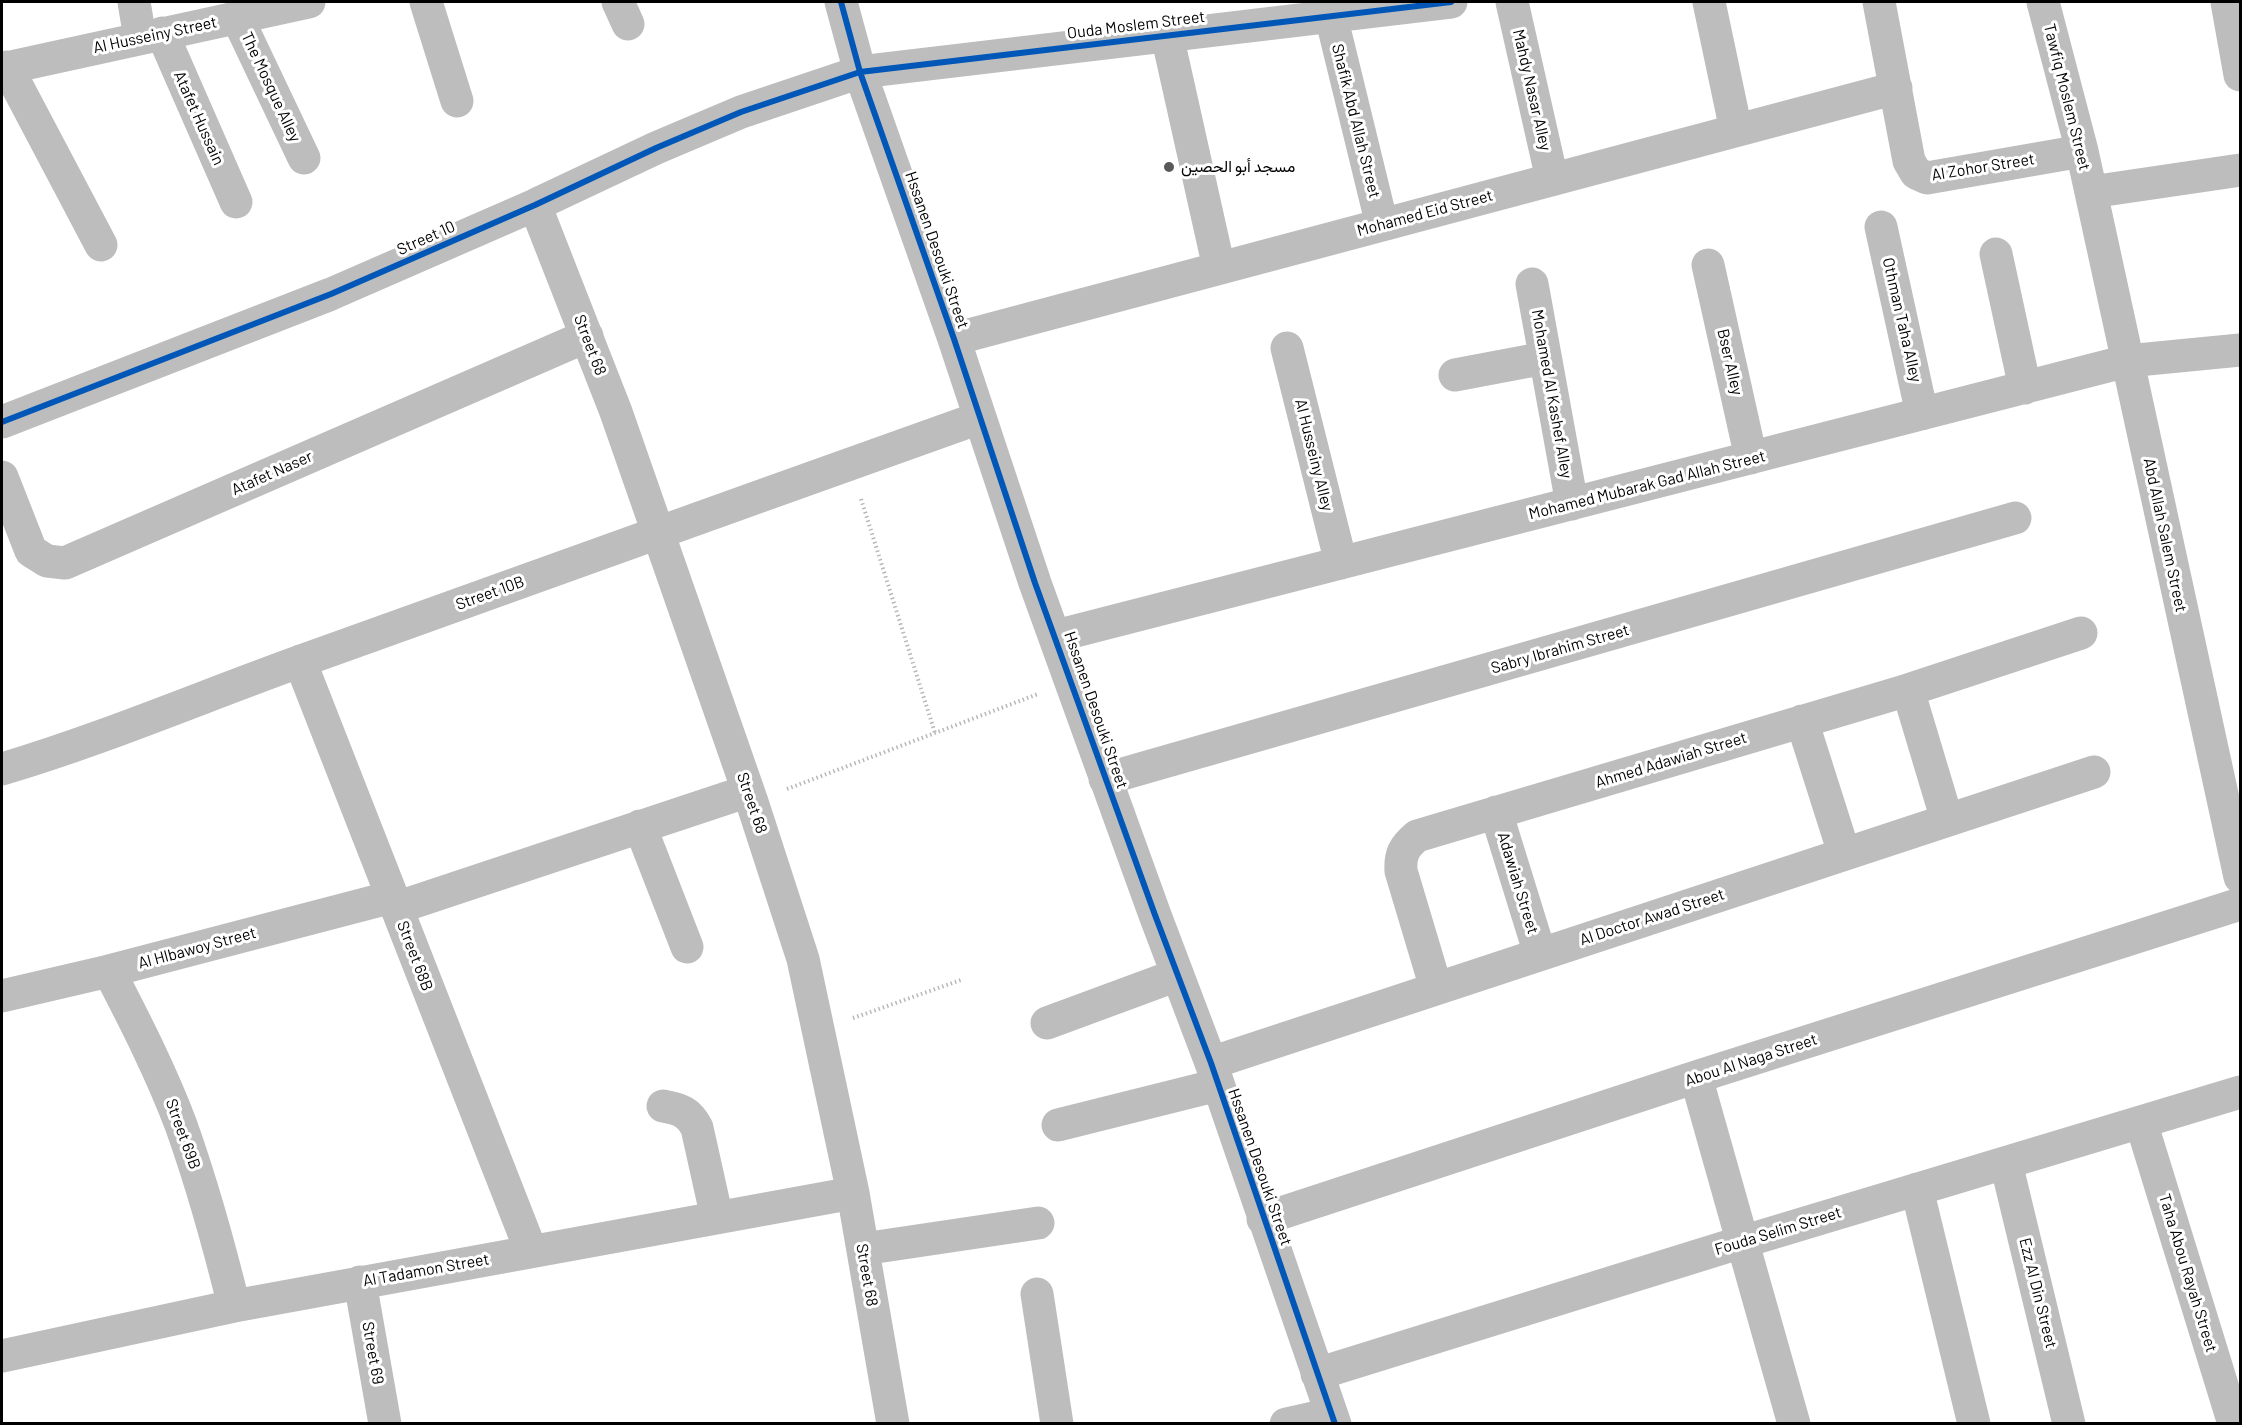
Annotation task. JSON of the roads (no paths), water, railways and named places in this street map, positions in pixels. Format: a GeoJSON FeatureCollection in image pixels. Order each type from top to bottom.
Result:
{"type":"FeatureCollection","features":[{"type":"Feature","properties":{"kind":"street","name":"Atafet Hussain"},"geometry":{"type":"LineString","coordinates":[[134,2],[236,202]]}},
{"type":"Feature","properties":{"kind":"street","name":"Al Husseiny Street"},"geometry":{"type":"LineString","coordinates":[[4,68],[307,2]]}},
{"type":"Feature","properties":{"kind":"street"},"geometry":{"type":"LineString","coordinates":[[426,2],[457,101]]}},
{"type":"Feature","properties":{"kind":"street","name":"Hssanen Desouki Street"},"geometry":{"type":"LineString","coordinates":[[841,2],[860,72],[954,339],[1035,583],[1214,1074],[1333,1419]]}},
{"type":"Feature","properties":{"kind":"street","name":"Ouda Moslem Street"},"geometry":{"type":"LineString","coordinates":[[860,72],[1451,2]]}},
{"type":"Feature","properties":{"kind":"street","name":"Mahdy Nasar Alley"},"geometry":{"type":"LineString","coordinates":[[1512,2],[1552,179]]}},
{"type":"Feature","properties":{"kind":"street"},"geometry":{"type":"LineString","coordinates":[[1709,2],[1736,130]]}},
{"type":"Feature","properties":{"kind":"street","name":"Al Zohor Street"},"geometry":{"type":"LineString","coordinates":[[1879,2],[1909,161],[1916,173],[1928,178],[2082,151]]}},
{"type":"Feature","properties":{"kind":"street","name":"Tawfiq Moslem Street"},"geometry":{"type":"LineString","coordinates":[[2043,2],[2091,192]]}},
{"type":"Feature","properties":{"kind":"street"},"geometry":{"type":"LineString","coordinates":[[2228,2],[2241,75]]}},
{"type":"Feature","properties":{"kind":"street","name":"Shafik Abd Allah Street"},"geometry":{"type":"LineString","coordinates":[[1331,16],[1382,225]]}},
{"type":"Feature","properties":{"kind":"street","name":"The Mosque Alley"},"geometry":{"type":"LineString","coordinates":[[237,17],[304,158]]}},
{"type":"Feature","properties":{"kind":"street"},"geometry":{"type":"LineString","coordinates":[[1167,35],[1219,268]]}},
{"type":"Feature","properties":{"kind":"street"},"geometry":{"type":"LineString","coordinates":[[4,68],[101,245]]}},
{"type":"Feature","properties":{"kind":"street","name":"Street 10"},"geometry":{"type":"LineString","coordinates":[[2,422],[331,294],[536,205],[656,148],[741,112],[860,72]]}},
{"type":"Feature","properties":{"kind":"street","name":"Mohamed Eid Street"},"geometry":{"type":"LineString","coordinates":[[954,339],[1896,88]]}},
{"type":"Feature","properties":{"kind":"street"},"geometry":{"type":"LineString","coordinates":[[2091,192],[2241,170]]}},
{"type":"Feature","properties":{"kind":"street","name":"Abd Allah Salem Street"},"geometry":{"type":"LineString","coordinates":[[2091,192],[2241,877]]}},
{"type":"Feature","properties":{"kind":"street","name":"Street 68"},"geometry":{"type":"LineString","coordinates":[[536,205],[616,412],[750,796],[803,959],[853,1193],[893,1424]]}},
{"type":"Feature","properties":{"kind":"street","name":"Othman Taha Alley"},"geometry":{"type":"LineString","coordinates":[[1881,227],[1922,414]]}},
{"type":"Feature","properties":{"kind":"street"},"geometry":{"type":"LineString","coordinates":[[1996,254],[2025,388]]}},
{"type":"Feature","properties":{"kind":"street","name":"Bser Alley"},"geometry":{"type":"LineString","coordinates":[[1708,265],[1751,458]]}},
{"type":"Feature","properties":{"kind":"street","name":"Mohamed Al Kashef Alley"},"geometry":{"type":"LineString","coordinates":[[1532,284],[1572,504]]}},
{"type":"Feature","properties":{"kind":"street","name":"Atafet Naser"},"geometry":{"type":"LineString","coordinates":[[2,477],[31,551],[47,561],[65,563],[587,336]]}},
{"type":"Feature","properties":{"kind":"street","name":"Al Husseiny Alley"},"geometry":{"type":"LineString","coordinates":[[1287,348],[1341,563]]}},
{"type":"Feature","properties":{"kind":"street","name":"Mohamed Mubarak Gad Allah Street"},"geometry":{"type":"LineString","coordinates":[[1056,636],[2127,361],[2241,350]]}},
{"type":"Feature","properties":{"kind":"street"},"geometry":{"type":"LineString","coordinates":[[1455,375],[1545,358]]}},
{"type":"Feature","properties":{"kind":"street","name":"Street 10B"},"geometry":{"type":"LineString","coordinates":[[2,769],[52,754],[300,661],[979,418]]}},
{"type":"Feature","properties":{"kind":"street","name":"Sabry Ibrahim Street"},"geometry":{"type":"LineString","coordinates":[[1105,779],[2015,518]]}},
{"type":"Feature","properties":{"kind":"street","name":"Ahmed Adawiah Street"},"geometry":{"type":"LineString","coordinates":[[1436,988],[1401,871],[1401,857],[1406,845],[1417,836],[1908,690],[2081,633]]}},
{"type":"Feature","properties":{"kind":"street","name":"Street 68B"},"geometry":{"type":"LineString","coordinates":[[300,661],[531,1251]]}},
{"type":"Feature","properties":{"kind":"street"},"geometry":{"type":"LineString","coordinates":[[1908,690],[1947,820]]}},
{"type":"Feature","properties":{"kind":"street"},"geometry":{"type":"LineString","coordinates":[[1802,721],[1844,854]]}},
{"type":"Feature","properties":{"kind":"street","name":"Al Doctor Awad Street"},"geometry":{"type":"LineString","coordinates":[[1058,1125],[1214,1074],[1436,988],[2094,772]]}},
{"type":"Feature","properties":{"kind":"street","name":"Al Hlbawoy Street"},"geometry":{"type":"LineString","coordinates":[[2,996],[394,902],[640,826],[750,796]]}},
{"type":"Feature","properties":{"kind":"street","name":"Adawiah Street"},"geometry":{"type":"LineString","coordinates":[[1496,812],[1540,954]]}},
{"type":"Feature","properties":{"kind":"street"},"geometry":{"type":"LineString","coordinates":[[640,826],[687,947]]}},
{"type":"Feature","properties":{"kind":"street","name":"Abou Al Naga Street"},"geometry":{"type":"LineString","coordinates":[[1263,1219],[1696,1077],[2241,904]]}},
{"type":"Feature","properties":{"kind":"street","name":"Street 69B"},"geometry":{"type":"LineString","coordinates":[[109,971],[143,1036],[180,1123],[211,1214],[234,1306]]}},
{"type":"Feature","properties":{"kind":"street"},"geometry":{"type":"LineString","coordinates":[[1047,1023],[1177,975]]}},
{"type":"Feature","properties":{"kind":"street"},"geometry":{"type":"LineString","coordinates":[[1696,1077],[1794,1424]]}},
{"type":"Feature","properties":{"kind":"street","name":"Fouda Selim Street"},"geometry":{"type":"LineString","coordinates":[[1317,1374],[1742,1242],[2241,1092]]}},
{"type":"Feature","properties":{"kind":"street"},"geometry":{"type":"LineString","coordinates":[[663,1106],[681,1109],[692,1117],[697,1128],[717,1218]]}},
{"type":"Feature","properties":{"kind":"street","name":"Taha Abou Rayah Street"},"geometry":{"type":"LineString","coordinates":[[2141,1122],[2234,1424]]}},
{"type":"Feature","properties":{"kind":"street","name":"Ezz Al Din Street"},"geometry":{"type":"LineString","coordinates":[[2006,1163],[2069,1424]]}},
{"type":"Feature","properties":{"kind":"street"},"geometry":{"type":"LineString","coordinates":[[1917,1189],[1974,1424]]}},
{"type":"Feature","properties":{"kind":"street","name":"Al Tadamon Street"},"geometry":{"type":"LineString","coordinates":[[2,1356],[234,1306],[853,1193]]}},
{"type":"Feature","properties":{"kind":"street"},"geometry":{"type":"LineString","coordinates":[[863,1248],[1038,1223]]}},
{"type":"Feature","properties":{"kind":"street","name":"Street 69"},"geometry":{"type":"LineString","coordinates":[[360,1282],[385,1424]]}},
{"type":"Feature","properties":{"kind":"street"},"geometry":{"type":"LineString","coordinates":[[1036,1294],[1057,1424]]}},
{"type":"Feature","properties":{"kind":"street"},"geometry":{"type":"LineString","coordinates":[[1286,1424],[1333,1419]]}},
{"type":"Feature","properties":{"kind":"place","name":"مسجد أبو الحصين"},"geometry":{"type":"Point","coordinates":[1169,167]}}]}
